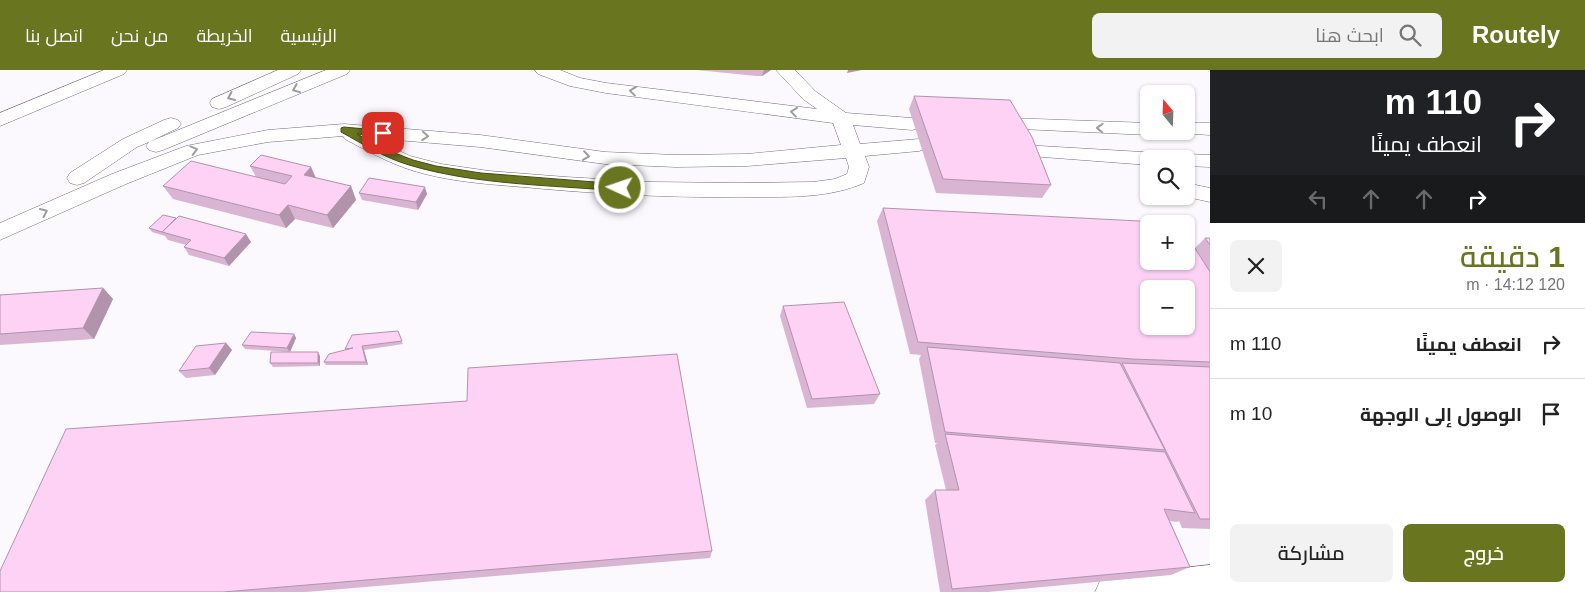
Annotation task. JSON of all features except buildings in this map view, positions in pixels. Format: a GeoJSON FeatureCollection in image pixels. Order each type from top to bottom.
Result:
{"type":"FeatureCollection","features":[{"type":"Feature","properties":{"kind":"street"},"geometry":{"type":"LineString","coordinates":[[0,120],[118,70]]}},
{"type":"Feature","properties":{"kind":"street"},"geometry":{"type":"LineString","coordinates":[[77,178],[130,143],[292,70]]}},
{"type":"Feature","properties":{"kind":"street"},"geometry":{"type":"LineString","coordinates":[[0,213],[77,178],[341,70]]}},
{"type":"Feature","properties":{"kind":"street"},"geometry":{"type":"LineString","coordinates":[[544,70],[576,82],[606,88],[841,118],[912,124]]}},
{"type":"Feature","properties":{"kind":"street"},"geometry":{"type":"LineString","coordinates":[[344,130],[384,152],[411,163],[436,169],[511,179],[600,187],[670,190],[764,190],[823,188],[845,184],[857,178],[859,167],[841,118],[809,95],[785,70]]}},
{"type":"Feature","properties":{"kind":"street"},"geometry":{"type":"LineString","coordinates":[[1007,124],[1140,129]]}},
{"type":"Feature","properties":{"kind":"street"},"geometry":{"type":"LineString","coordinates":[[1047,126],[1056,132],[1060,140],[1060,147],[1055,152]]}},
{"type":"Feature","properties":{"kind":"street"},"geometry":{"type":"LineString","coordinates":[[1195,129],[1210,129]]}},
{"type":"Feature","properties":{"kind":"street"},"geometry":{"type":"LineString","coordinates":[[0,232],[119,179],[192,150],[268,136],[344,130],[480,140],[631,161],[747,160],[919,145]]}},
{"type":"Feature","properties":{"kind":"street"},"geometry":{"type":"LineString","coordinates":[[1023,151],[1140,158]]}},
{"type":"Feature","properties":{"kind":"street"},"geometry":{"type":"LineString","coordinates":[[1113,157],[1140,170]]}},
{"type":"Feature","properties":{"kind":"street"},"geometry":{"type":"LineString","coordinates":[[1195,160],[1210,161]]}},
{"type":"Feature","properties":{"kind":"street"},"geometry":{"type":"LineString","coordinates":[[1195,192],[1210,196]]}},
{"type":"Feature","properties":{"kind":"street"},"geometry":{"type":"LineString","coordinates":[[1111,592],[1210,581]]}},
{"type":"Feature","properties":{"kind":"route"},"geometry":{"type":"LineString","coordinates":[[383,133],[344,130],[384,152],[411,163],[436,169],[481,176],[620,188]]}}]}
